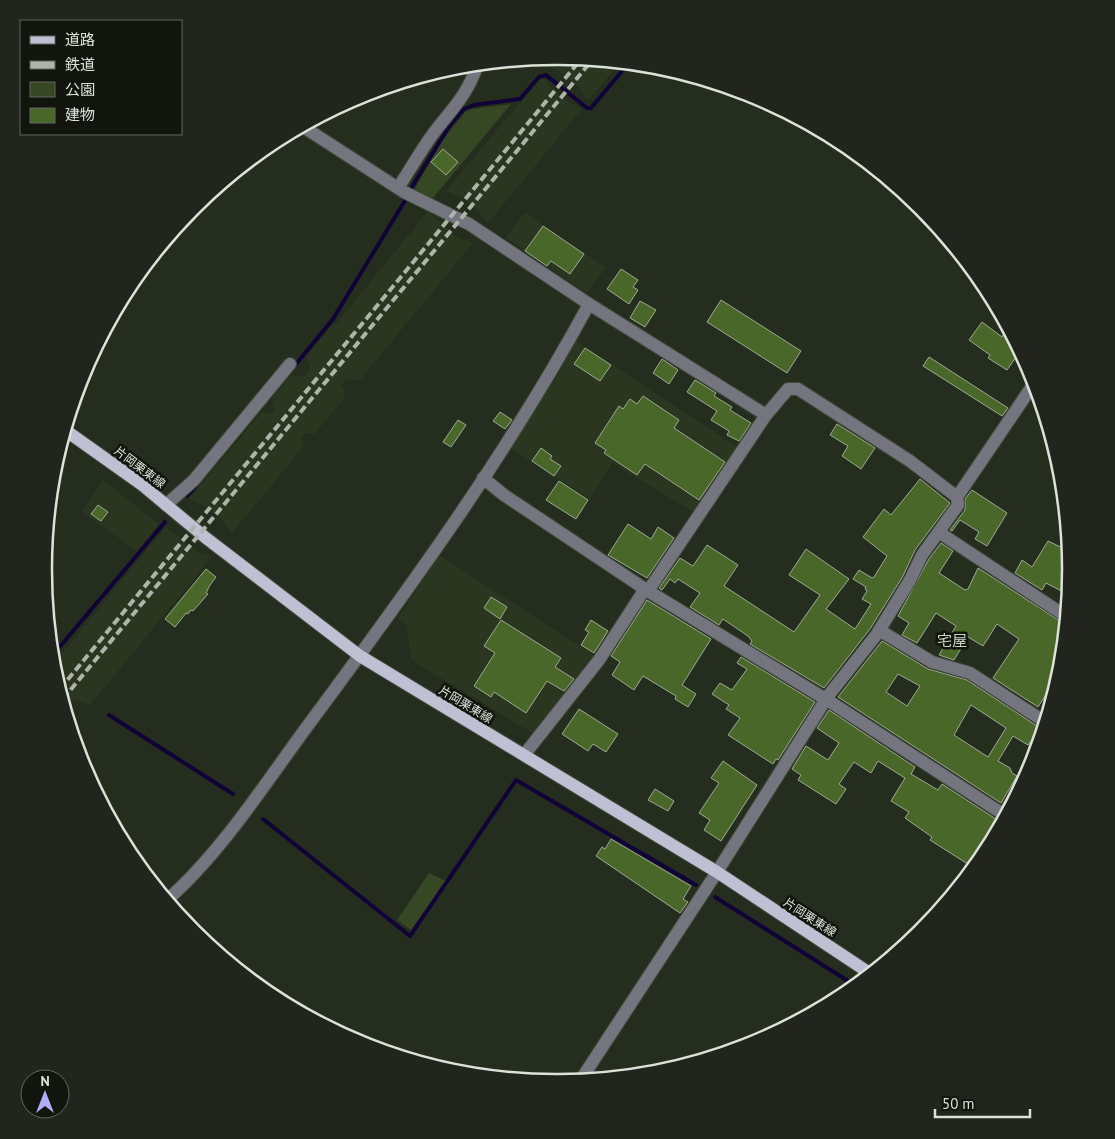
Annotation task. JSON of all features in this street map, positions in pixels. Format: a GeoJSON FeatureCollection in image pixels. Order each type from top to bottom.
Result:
{"type":"FeatureCollection","features":[{"type":"Feature","properties":{"kind":"main road","name":"片岡栗東線"},"geometry":{"type":"LineString","coordinates":[[71,434],[141,484],[360,656],[717,872],[865,970]]}},
{"type":"Feature","properties":{"kind":"street"},"geometry":{"type":"LineString","coordinates":[[398,188],[430,137],[461,101],[470,86],[475,72]]}},
{"type":"Feature","properties":{"kind":"street"},"geometry":{"type":"LineString","coordinates":[[308,130],[398,188],[469,224],[589,304],[766,415]]}},
{"type":"Feature","properties":{"kind":"street"},"geometry":{"type":"LineString","coordinates":[[172,895],[200,867],[244,812],[360,656],[483,478],[555,367],[589,304]]}},
{"type":"Feature","properties":{"kind":"street"},"geometry":{"type":"LineString","coordinates":[[166,505],[194,480],[290,364]]}},
{"type":"Feature","properties":{"kind":"street"},"geometry":{"type":"LineString","coordinates":[[524,755],[599,660],[766,415],[788,389],[798,389],[910,461],[957,497]]}},
{"type":"Feature","properties":{"kind":"street"},"geometry":{"type":"LineString","coordinates":[[585,1073],[717,872],[825,700],[879,630],[910,580],[922,556],[958,505],[957,497],[1029,390]]}},
{"type":"Feature","properties":{"kind":"street"},"geometry":{"type":"LineString","coordinates":[[483,478],[504,495],[647,590],[825,700],[1000,812]]}},
{"type":"Feature","properties":{"kind":"street"},"geometry":{"type":"LineString","coordinates":[[940,533],[1060,612]]}},
{"type":"Feature","properties":{"kind":"street"},"geometry":{"type":"LineString","coordinates":[[879,630],[932,662],[970,673],[1040,719]]}},
{"type":"Feature","properties":{"kind":"shaded area"},"geometry":{"type":"Polygon","coordinates":[[[548,66],[615,68],[590,99],[586,99],[578,86],[563,74],[548,66]]]}},
{"type":"Feature","properties":{"kind":"shaded area"},"geometry":{"type":"Polygon","coordinates":[[[540,79],[545,79],[551,88],[566,100],[582,109],[488,223],[477,210],[462,198],[446,191],[540,79]]]}},
{"type":"Feature","properties":{"kind":"shaded area"},"geometry":{"type":"Polygon","coordinates":[[[428,211],[455,236],[473,243],[360,380],[346,379],[341,386],[344,388],[345,397],[315,434],[304,433],[301,438],[304,446],[232,533],[221,519],[205,506],[189,499],[262,412],[271,413],[275,409],[272,398],[291,375],[304,376],[310,368],[306,357],[333,324],[337,323],[428,211]]]}},
{"type":"Feature","properties":{"kind":"shaded area"},"geometry":{"type":"Polygon","coordinates":[[[525,212],[606,268],[587,293],[506,238],[525,212]]]}},
{"type":"Feature","properties":{"kind":"shaded area"},"geometry":{"type":"Polygon","coordinates":[[[576,341],[739,448],[695,513],[612,463],[590,499],[509,447],[555,380],[576,341]]]}},
{"type":"Feature","properties":{"kind":"shaded area"},"geometry":{"type":"Polygon","coordinates":[[[103,480],[159,524],[137,551],[82,512],[103,480]]]}},
{"type":"Feature","properties":{"kind":"shaded area"},"geometry":{"type":"Polygon","coordinates":[[[166,527],[196,551],[212,557],[90,705],[69,698],[60,655],[166,527]]]}},
{"type":"Feature","properties":{"kind":"shaded area"},"geometry":{"type":"Polygon","coordinates":[[[439,555],[595,656],[534,734],[411,660],[407,626],[398,619],[439,555]]]}},
{"type":"Feature","properties":{"kind":"green space"},"geometry":{"type":"Polygon","coordinates":[[[511,104],[432,199],[414,190],[441,142],[465,112],[472,109],[511,104]]]}},
{"type":"Feature","properties":{"kind":"green space"},"geometry":{"type":"Polygon","coordinates":[[[429,873],[446,881],[411,930],[397,920],[429,873]]]}},
{"type":"Feature","properties":{"kind":"building"},"geometry":{"type":"Polygon","coordinates":[[[443,149],[458,162],[446,175],[431,162],[443,149]]]}},
{"type":"Feature","properties":{"kind":"building"},"geometry":{"type":"Polygon","coordinates":[[[543,226],[584,254],[570,274],[551,261],[547,266],[525,251],[543,226]]]}},
{"type":"Feature","properties":{"kind":"building"},"geometry":{"type":"Polygon","coordinates":[[[621,269],[638,280],[633,287],[638,290],[629,304],[607,289],[621,269]]]}},
{"type":"Feature","properties":{"kind":"building"},"geometry":{"type":"Polygon","coordinates":[[[721,300],[801,351],[787,373],[707,322],[721,300]]]}},
{"type":"Feature","properties":{"kind":"building"},"geometry":{"type":"Polygon","coordinates":[[[640,301],[656,310],[645,327],[630,318],[640,301]]]}},
{"type":"Feature","properties":{"kind":"building"},"geometry":{"type":"Polygon","coordinates":[[[982,322],[1002,337],[1004,334],[1015,358],[1007,370],[988,358],[990,355],[969,340],[982,322]]]}},
{"type":"Feature","properties":{"kind":"building"},"geometry":{"type":"Polygon","coordinates":[[[585,348],[611,365],[600,381],[574,364],[585,348]]]}},
{"type":"Feature","properties":{"kind":"building"},"geometry":{"type":"Polygon","coordinates":[[[929,357],[1008,408],[1002,416],[923,366],[929,357]]]}},
{"type":"Feature","properties":{"kind":"building"},"geometry":{"type":"Polygon","coordinates":[[[662,359],[678,370],[669,384],[653,373],[662,359]]]}},
{"type":"Feature","properties":{"kind":"building"},"geometry":{"type":"Polygon","coordinates":[[[695,380],[716,393],[714,396],[732,407],[730,410],[751,423],[739,441],[727,435],[729,431],[711,420],[717,411],[687,392],[695,380]]]}},
{"type":"Feature","properties":{"kind":"building"},"geometry":{"type":"Polygon","coordinates":[[[643,396],[679,420],[674,428],[725,462],[699,500],[645,464],[637,475],[604,453],[606,450],[595,443],[619,406],[623,409],[630,399],[637,404],[643,396]]]}},
{"type":"Feature","properties":{"kind":"building"},"geometry":{"type":"Polygon","coordinates":[[[500,412],[512,420],[505,429],[493,421],[500,412]]]}},
{"type":"Feature","properties":{"kind":"building"},"geometry":{"type":"Polygon","coordinates":[[[458,420],[466,425],[451,447],[443,442],[458,420]]]}},
{"type":"Feature","properties":{"kind":"building"},"geometry":{"type":"Polygon","coordinates":[[[837,424],[875,448],[861,469],[842,456],[848,446],[830,435],[837,424]]]}},
{"type":"Feature","properties":{"kind":"building"},"geometry":{"type":"Polygon","coordinates":[[[541,448],[552,456],[550,459],[561,466],[554,476],[532,461],[541,448]]]}},
{"type":"Feature","properties":{"kind":"building"},"geometry":{"type":"Polygon","coordinates":[[[920,479],[950,503],[915,550],[903,576],[870,629],[824,688],[750,644],[752,641],[748,636],[723,619],[719,625],[690,607],[700,593],[678,579],[675,583],[670,579],[662,590],[659,588],[680,558],[693,566],[707,545],[738,565],[724,586],[794,632],[820,595],[789,575],[806,549],[849,579],[826,609],[855,629],[871,604],[862,599],[867,591],[866,587],[853,579],[859,570],[872,578],[874,577],[887,556],[863,537],[884,509],[891,515],[920,479]]]}},
{"type":"Feature","properties":{"kind":"building"},"geometry":{"type":"Polygon","coordinates":[[[559,481],[588,500],[576,519],[546,500],[559,481]]]}},
{"type":"Feature","properties":{"kind":"building"},"geometry":{"type":"Polygon","coordinates":[[[972,490],[1007,513],[987,546],[975,539],[979,532],[960,520],[952,531],[950,530],[965,510],[965,499],[972,490]]]}},
{"type":"Feature","properties":{"kind":"building"},"geometry":{"type":"Polygon","coordinates":[[[98,505],[108,512],[101,521],[91,514],[98,505]]]}},
{"type":"Feature","properties":{"kind":"building"},"geometry":{"type":"Polygon","coordinates":[[[628,524],[651,539],[658,527],[674,538],[647,578],[608,555],[628,524]]]}},
{"type":"Feature","properties":{"kind":"building"},"geometry":{"type":"Polygon","coordinates":[[[1048,541],[1061,547],[1061,591],[1046,583],[1042,590],[1015,573],[1022,560],[1032,567],[1048,541]]]}},
{"type":"Feature","properties":{"kind":"building"},"geometry":{"type":"Polygon","coordinates":[[[941,543],[953,551],[939,573],[965,590],[968,589],[978,568],[1059,621],[1053,668],[1047,694],[1038,707],[993,678],[1019,639],[997,624],[983,646],[968,637],[954,660],[939,655],[956,626],[936,613],[917,643],[902,635],[909,623],[898,616],[929,559],[941,543]]]}},
{"type":"Feature","properties":{"kind":"building"},"geometry":{"type":"Polygon","coordinates":[[[206,569],[216,577],[206,593],[208,594],[193,611],[191,610],[188,614],[186,613],[175,627],[165,619],[206,569]]]}},
{"type":"Feature","properties":{"kind":"building"},"geometry":{"type":"Polygon","coordinates":[[[491,597],[507,607],[500,619],[484,608],[491,597]]]}},
{"type":"Feature","properties":{"kind":"building"},"geometry":{"type":"Polygon","coordinates":[[[647,600],[711,639],[682,685],[696,694],[688,707],[675,699],[676,696],[643,676],[634,690],[612,675],[620,662],[611,656],[647,600]]]}},
{"type":"Feature","properties":{"kind":"building"},"geometry":{"type":"Polygon","coordinates":[[[501,620],[561,658],[555,667],[574,679],[564,691],[547,681],[526,713],[494,692],[491,697],[474,686],[495,653],[484,646],[501,620]]]}},
{"type":"Feature","properties":{"kind":"building"},"geometry":{"type":"Polygon","coordinates":[[[591,620],[608,631],[594,653],[581,645],[589,632],[585,630],[591,620]]]}},
{"type":"Feature","properties":{"kind":"building"},"geometry":{"type":"Polygon","coordinates":[[[882,641],[928,669],[967,680],[1038,726],[1032,743],[1030,742],[1028,745],[1013,736],[998,761],[1010,768],[1012,773],[1017,776],[1001,803],[838,697],[882,641]],[[898,674],[886,692],[907,706],[920,686],[898,674]],[[971,705],[954,735],[988,757],[1006,728],[971,705]]]}},
{"type":"Feature","properties":{"kind":"building"},"geometry":{"type":"Polygon","coordinates":[[[741,657],[815,702],[778,760],[776,759],[773,764],[728,735],[740,718],[726,709],[729,705],[712,694],[720,683],[732,690],[747,669],[737,663],[741,657]]]}},
{"type":"Feature","properties":{"kind":"building"},"geometry":{"type":"Polygon","coordinates":[[[579,709],[618,734],[606,752],[593,744],[588,751],[562,734],[579,709]]]}},
{"type":"Feature","properties":{"kind":"building"},"geometry":{"type":"Polygon","coordinates":[[[829,710],[915,767],[911,774],[938,790],[942,784],[996,819],[967,864],[930,840],[932,837],[905,818],[909,812],[891,801],[905,778],[878,761],[871,773],[854,762],[839,784],[846,789],[836,804],[798,780],[801,775],[792,769],[806,746],[828,760],[839,743],[817,728],[829,710]]]}},
{"type":"Feature","properties":{"kind":"building"},"geometry":{"type":"Polygon","coordinates":[[[723,761],[757,785],[721,841],[704,830],[710,820],[699,813],[719,783],[711,778],[723,761]]]}},
{"type":"Feature","properties":{"kind":"building"},"geometry":{"type":"Polygon","coordinates":[[[655,789],[674,801],[668,811],[648,800],[655,789]]]}},
{"type":"Feature","properties":{"kind":"building"},"geometry":{"type":"Polygon","coordinates":[[[611,839],[691,886],[683,899],[688,902],[680,913],[596,856],[602,847],[605,849],[611,839]]]}},
{"type":"Feature","properties":{"kind":"waterway"},"geometry":{"type":"LineString","coordinates":[[410,190],[450,125],[464,109],[474,105],[520,99],[539,77],[546,75],[587,108],[591,108],[624,69]]}},
{"type":"Feature","properties":{"kind":"waterway"},"geometry":{"type":"LineString","coordinates":[[296,364],[333,319],[406,199]]}},
{"type":"Feature","properties":{"kind":"waterway"},"geometry":{"type":"LineString","coordinates":[[187,496],[195,487]]}},
{"type":"Feature","properties":{"kind":"waterway"},"geometry":{"type":"LineString","coordinates":[[59,648],[165,522]]}},
{"type":"Feature","properties":{"kind":"waterway"},"geometry":{"type":"LineString","coordinates":[[109,715],[233,794]]}},
{"type":"Feature","properties":{"kind":"waterway"},"geometry":{"type":"LineString","coordinates":[[263,819],[410,936],[516,780],[696,885]]}},
{"type":"Feature","properties":{"kind":"waterway"},"geometry":{"type":"LineString","coordinates":[[715,897],[849,981]]}},
{"type":"Feature","properties":{"kind":"railway"},"geometry":{"type":"LineString","coordinates":[[66,682],[576,66]]}},
{"type":"Feature","properties":{"kind":"railway"},"geometry":{"type":"LineString","coordinates":[[68,693],[587,66]]}},
{"type":"Feature","properties":{"kind":"district","name":"宅屋"},"geometry":{"type":"Point","coordinates":[952,640]}}]}
